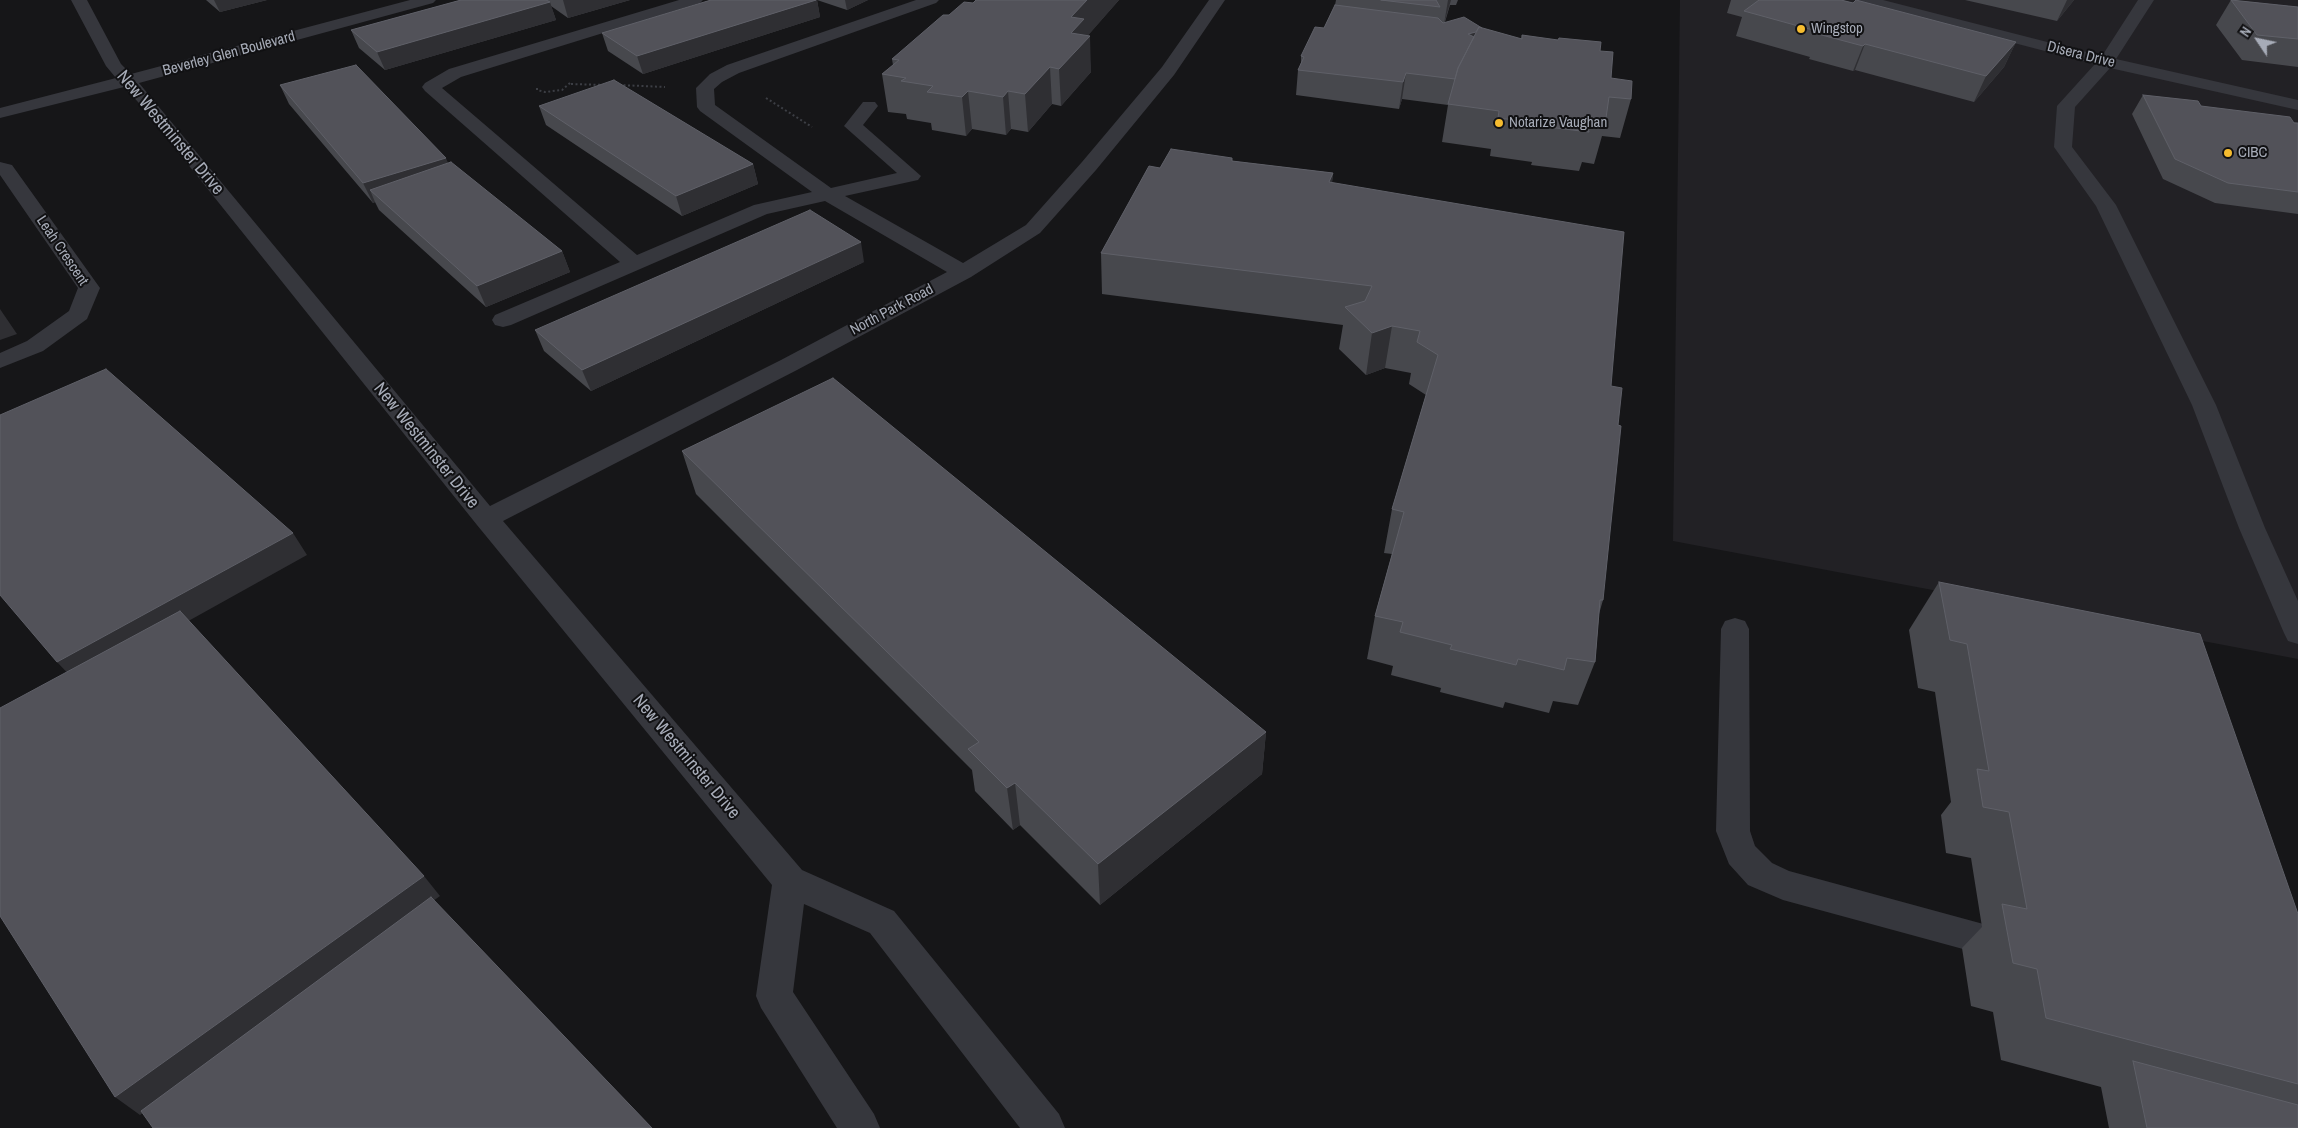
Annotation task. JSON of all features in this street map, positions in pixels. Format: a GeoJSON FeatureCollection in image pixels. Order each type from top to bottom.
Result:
{"type":"FeatureCollection","features":[{"type":"Feature","properties":{"kind":"street","name":"New Westminster Drive"},"geometry":{"type":"LineString","coordinates":[[79,0],[125,70],[486,519],[790,881],[882,922],[1045,1128]]}},
{"type":"Feature","properties":{"kind":"street"},"geometry":{"type":"LineString","coordinates":[[341,7],[368,0]]}},
{"type":"Feature","properties":{"kind":"street","name":"Beverley Glen Boulevard"},"geometry":{"type":"LineString","coordinates":[[0,97],[428,0]]}},
{"type":"Feature","properties":{"kind":"street"},"geometry":{"type":"LineString","coordinates":[[634,263],[431,87],[455,73],[694,0]]}},
{"type":"Feature","properties":{"kind":"street"},"geometry":{"type":"LineString","coordinates":[[931,0],[733,70],[716,78],[705,88],[706,107],[827,194],[962,272]]}},
{"type":"Feature","properties":{"kind":"street","name":"North Park Road"},"geometry":{"type":"LineString","coordinates":[[486,519],[789,365],[962,272],[1033,229],[1089,166],[1168,71],[1217,0]]}},
{"type":"Feature","properties":{"kind":"street","name":"Disera Drive"},"geometry":{"type":"LineString","coordinates":[[1865,0],[2106,62],[2298,104]]}},
{"type":"Feature","properties":{"kind":"street"},"geometry":{"type":"LineString","coordinates":[[2146,0],[2106,62],[2066,106],[2063,147],[2106,205],[2204,405],[2252,528],[2298,634]]}},
{"type":"Feature","properties":{"kind":"street","name":"Beverley Glen Boulevard"},"geometry":{"type":"LineString","coordinates":[[0,113],[125,70]]}},
{"type":"Feature","properties":{"kind":"street"},"geometry":{"type":"LineString","coordinates":[[503,320],[761,209],[911,176],[853,126],[869,106]]}},
{"type":"Feature","properties":{"kind":"street","name":"Leah Crescent"},"geometry":{"type":"LineString","coordinates":[[0,168],[5,169],[15,182],[89,288],[79,314],[35,346],[0,361]]}},
{"type":"Feature","properties":{"kind":"street"},"geometry":{"type":"LineString","coordinates":[[1734,629],[1733,831],[1741,854],[1760,874],[1783,885],[1984,939]]}},
{"type":"Feature","properties":{"kind":"street"},"geometry":{"type":"LineString","coordinates":[[790,881],[774,996],[860,1128]]}},
{"type":"Feature","properties":{"kind":"shaded area"},"geometry":{"type":"Polygon","coordinates":[[[1680,0],[2298,0],[2298,659],[1673,541],[1680,0]]]}},
{"type":"Feature","properties":{"kind":"building"},"geometry":{"type":"Polygon","coordinates":[[[461,0],[546,0],[550,2],[377,52],[351,30],[461,0]]]}},
{"type":"Feature","properties":{"kind":"building"},"geometry":{"type":"Polygon","coordinates":[[[711,0],[816,0],[637,56],[602,33],[711,0]]]}},
{"type":"Feature","properties":{"kind":"building"},"geometry":{"type":"Polygon","coordinates":[[[976,0],[1087,0],[1071,17],[1084,19],[1071,33],[1090,36],[1059,69],[1050,67],[1025,94],[1008,91],[1003,97],[968,91],[962,97],[927,92],[933,86],[901,81],[906,78],[882,74],[899,60],[892,59],[943,15],[949,15],[964,2],[973,3],[976,0]]]}},
{"type":"Feature","properties":{"kind":"building"},"geometry":{"type":"Polygon","coordinates":[[[1381,0],[1436,0],[1440,7],[1381,0]]]}},
{"type":"Feature","properties":{"kind":"building"},"geometry":{"type":"Polygon","coordinates":[[[1759,0],[1841,0],[1853,3],[1856,0],[2016,42],[1986,76],[1865,44],[1863,46],[1818,34],[1820,32],[1744,11],[1759,0]]]}},
{"type":"Feature","properties":{"kind":"building"},"geometry":{"type":"Polygon","coordinates":[[[2231,0],[2298,7],[2298,39],[2257,35],[2231,0]]]}},
{"type":"Feature","properties":{"kind":"building"},"geometry":{"type":"Polygon","coordinates":[[[1335,5],[1438,18],[1443,23],[1464,17],[1482,28],[1479,27],[1476,32],[1468,34],[1474,37],[1458,68],[1455,79],[1406,73],[1403,82],[1298,70],[1304,57],[1301,56],[1315,27],[1324,28],[1335,5]]]}},
{"type":"Feature","properties":{"kind":"building"},"geometry":{"type":"Polygon","coordinates":[[[1479,27],[1522,39],[1522,35],[1558,40],[1559,38],[1601,42],[1600,51],[1613,52],[1611,78],[1632,81],[1631,99],[1609,97],[1605,125],[1587,123],[1589,132],[1540,126],[1540,123],[1498,118],[1499,111],[1448,104],[1458,68],[1479,27]]]}},
{"type":"Feature","properties":{"kind":"building"},"geometry":{"type":"Polygon","coordinates":[[[356,65],[446,158],[363,183],[280,85],[356,65]]]}},
{"type":"Feature","properties":{"kind":"building"},"geometry":{"type":"Polygon","coordinates":[[[614,80],[753,164],[676,196],[539,106],[614,80]]]}},
{"type":"Feature","properties":{"kind":"building"},"geometry":{"type":"Polygon","coordinates":[[[2143,95],[2198,101],[2201,106],[2290,117],[2294,123],[2298,123],[2298,192],[2228,183],[2175,159],[2143,95]]]}},
{"type":"Feature","properties":{"kind":"building"},"geometry":{"type":"Polygon","coordinates":[[[1171,149],[1232,158],[1232,161],[1333,173],[1329,182],[1624,232],[1611,386],[1622,388],[1618,425],[1621,426],[1603,600],[1600,600],[1595,662],[1567,658],[1564,670],[1518,659],[1516,665],[1450,649],[1452,645],[1400,632],[1403,622],[1375,616],[1404,512],[1392,509],[1438,355],[1417,342],[1420,331],[1392,326],[1372,333],[1345,307],[1365,301],[1372,286],[1101,253],[1149,166],[1160,168],[1171,149]]]}},
{"type":"Feature","properties":{"kind":"building"},"geometry":{"type":"Polygon","coordinates":[[[451,162],[562,251],[477,286],[370,190],[451,162]]]}},
{"type":"Feature","properties":{"kind":"building"},"geometry":{"type":"Polygon","coordinates":[[[810,210],[861,242],[582,370],[535,330],[810,210]]]}},
{"type":"Feature","properties":{"kind":"building"},"geometry":{"type":"Polygon","coordinates":[[[106,369],[293,533],[57,662],[0,595],[0,415],[106,369]]]}},
{"type":"Feature","properties":{"kind":"building"},"geometry":{"type":"Polygon","coordinates":[[[833,378],[1266,732],[1098,864],[1015,783],[1007,788],[968,749],[979,742],[682,451],[833,378]]]}},
{"type":"Feature","properties":{"kind":"building"},"geometry":{"type":"Polygon","coordinates":[[[1939,582],[2200,634],[2298,914],[2298,1084],[2046,1018],[2037,969],[2013,963],[2002,904],[2027,909],[2009,812],[1983,807],[1977,769],[1989,771],[1967,644],[1950,640],[1939,582]]]}},
{"type":"Feature","properties":{"kind":"building"},"geometry":{"type":"Polygon","coordinates":[[[180,611],[424,876],[115,1097],[0,916],[0,708],[180,611]]]}},
{"type":"Feature","properties":{"kind":"building"},"geometry":{"type":"Polygon","coordinates":[[[431,897],[652,1128],[153,1128],[141,1111],[431,897]]]}},
{"type":"Feature","properties":{"kind":"building"},"geometry":{"type":"Polygon","coordinates":[[[2133,1061],[2298,1105],[2298,1128],[2147,1128],[2133,1061]]]}},
{"type":"Feature","properties":{"kind":"place","name":"Wingstop"},"geometry":{"type":"Point","coordinates":[1801,29]}},
{"type":"Feature","properties":{"kind":"place","name":"Notarize Vaughan"},"geometry":{"type":"Point","coordinates":[1499,123]}},
{"type":"Feature","properties":{"kind":"place","name":"CIBC"},"geometry":{"type":"Point","coordinates":[2228,153]}}]}
